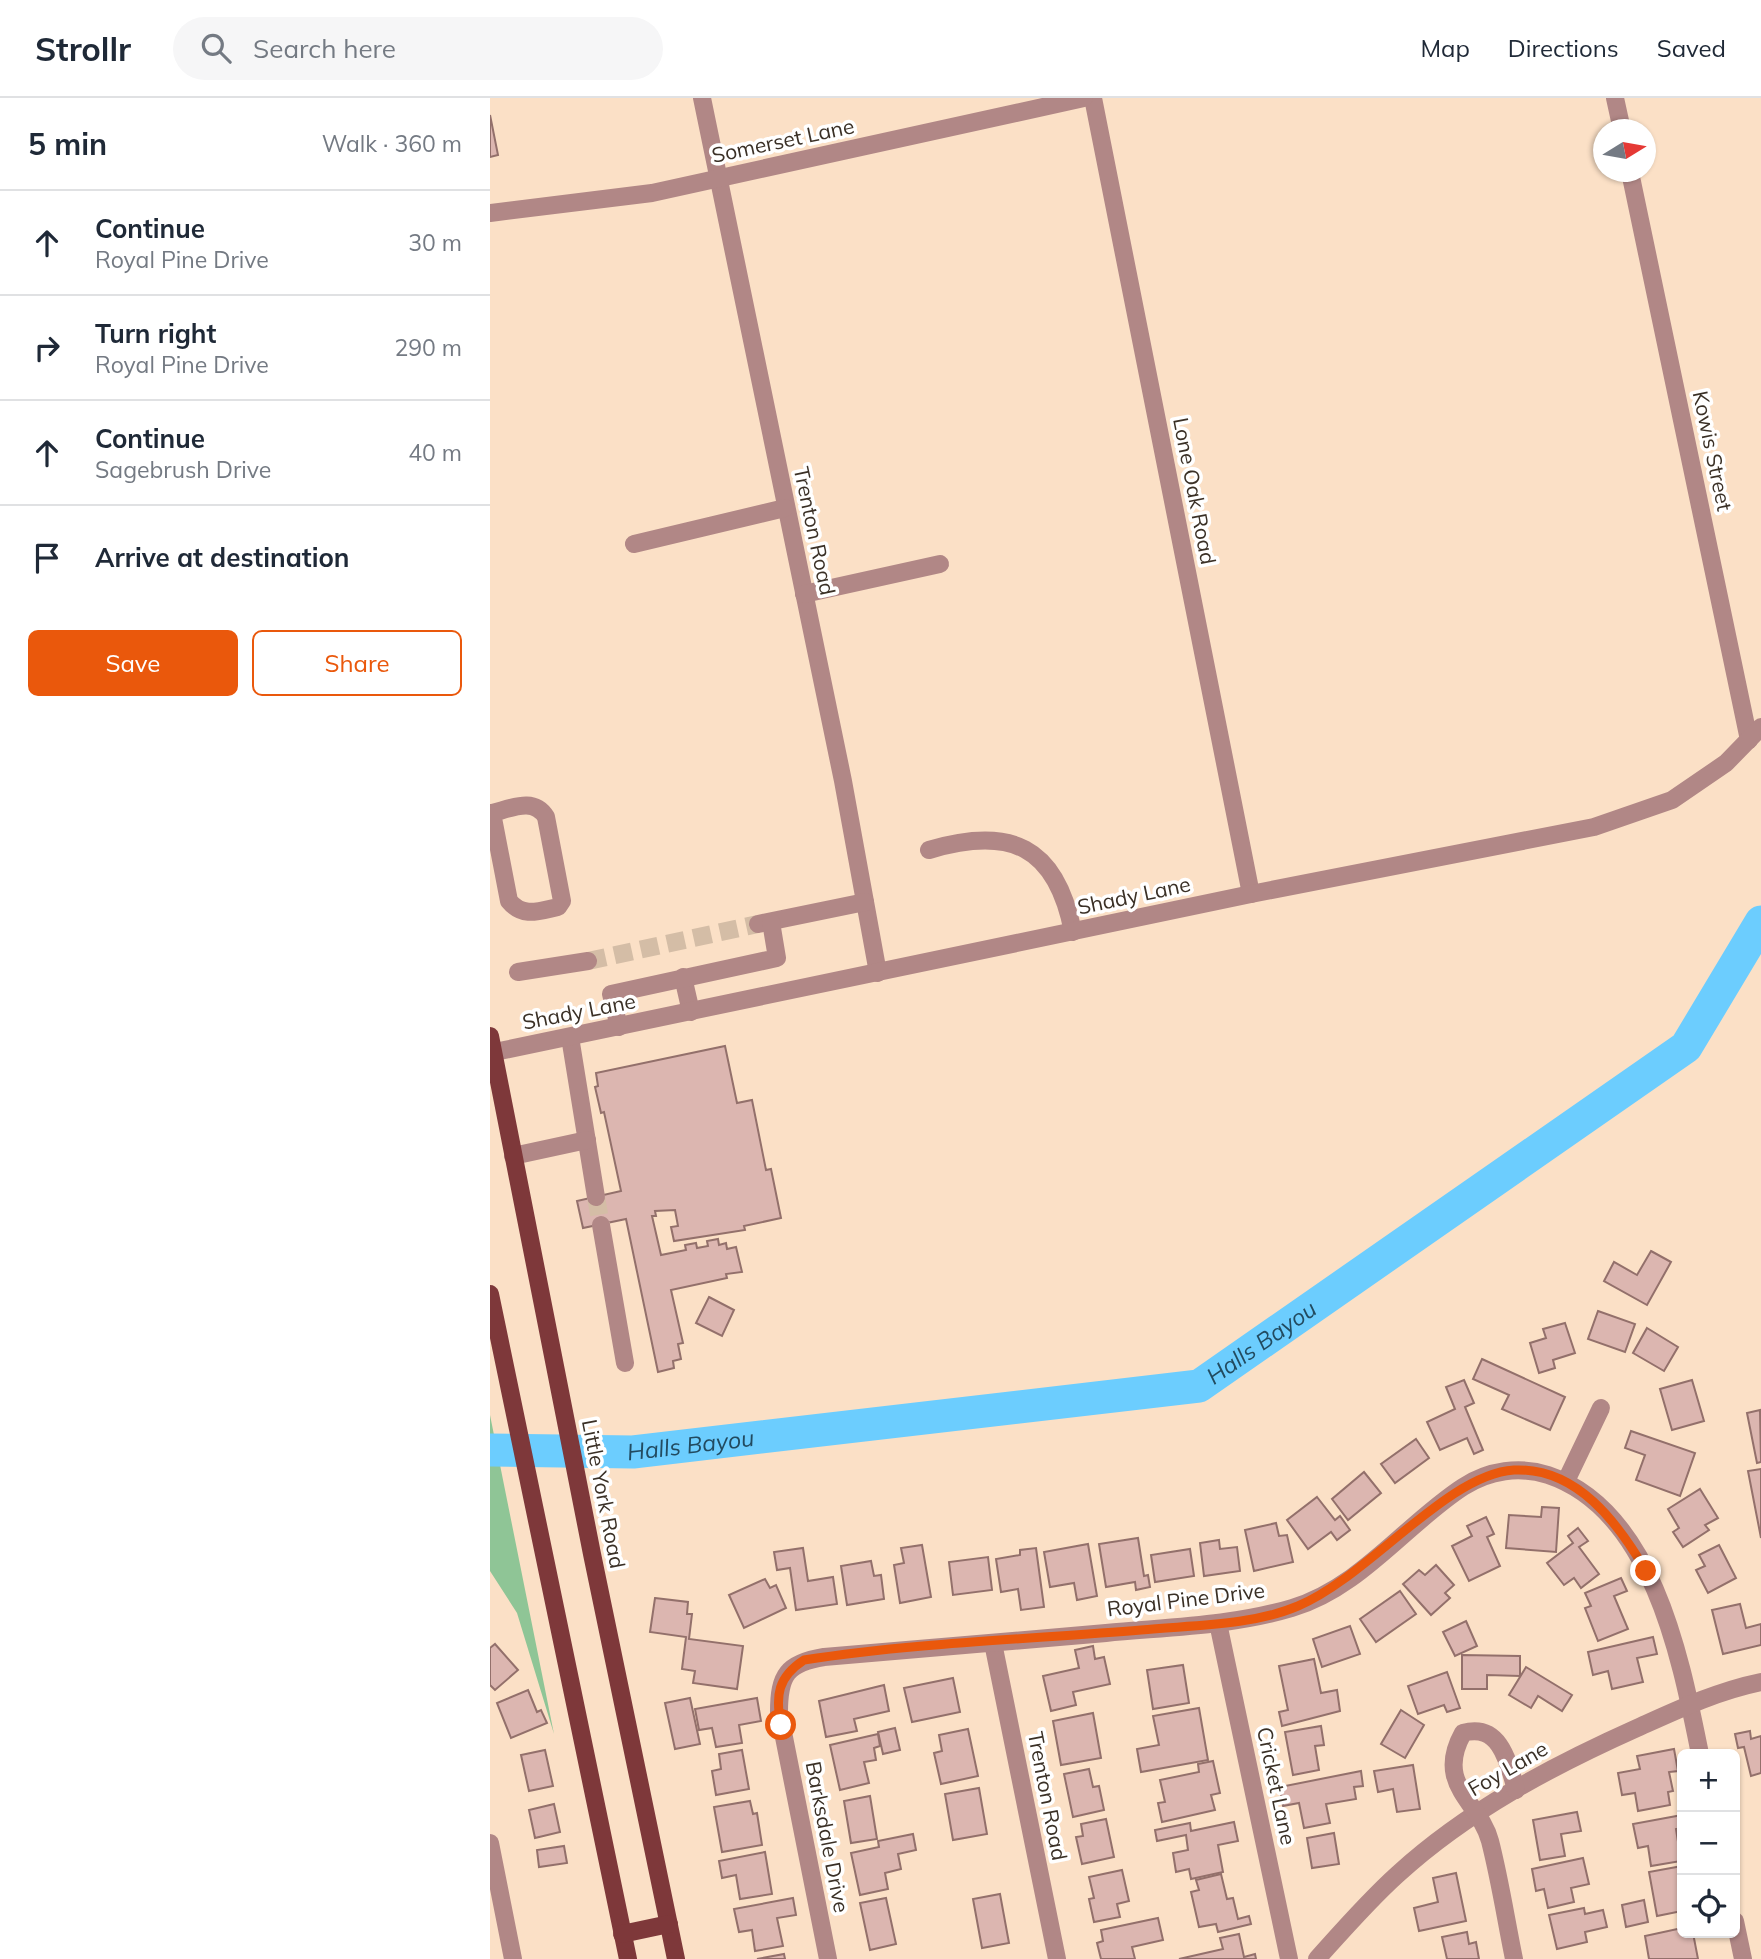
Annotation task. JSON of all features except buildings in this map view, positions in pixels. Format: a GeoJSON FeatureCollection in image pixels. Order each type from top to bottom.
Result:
{"type":"FeatureCollection","features":[{"type":"Feature","properties":{"kind":"main road","name":"Little York Road"},"geometry":{"type":"LineString","coordinates":[[491,1047],[676,1959]]}},
{"type":"Feature","properties":{"kind":"main road"},"geometry":{"type":"LineString","coordinates":[[490,1294],[628,1959]]}},
{"type":"Feature","properties":{"kind":"main road"},"geometry":{"type":"LineString","coordinates":[[622,1934],[669,1924]]}},
{"type":"Feature","properties":{"kind":"street","name":"Trenton Road"},"geometry":{"type":"LineString","coordinates":[[702,98],[804,594],[878,973]]}},
{"type":"Feature","properties":{"kind":"street","name":"Somerset Lane"},"geometry":{"type":"LineString","coordinates":[[490,213],[652,192],[1084,98]]}},
{"type":"Feature","properties":{"kind":"street","name":"Lone Oak Road"},"geometry":{"type":"LineString","coordinates":[[1093,98],[1251,894]]}},
{"type":"Feature","properties":{"kind":"street"},"geometry":{"type":"LineString","coordinates":[[1615,98],[1620,119]]}},
{"type":"Feature","properties":{"kind":"street","name":"Kowis Street"},"geometry":{"type":"LineString","coordinates":[[1632,182],[1755,733]]}},
{"type":"Feature","properties":{"kind":"street"},"geometry":{"type":"LineString","coordinates":[[634,544],[785,508]]}},
{"type":"Feature","properties":{"kind":"street"},"geometry":{"type":"LineString","coordinates":[[804,594],[940,564]]}},
{"type":"Feature","properties":{"kind":"street","name":"Shady Lane"},"geometry":{"type":"LineString","coordinates":[[491,1047],[570,1037],[1251,894],[1594,827],[1672,800],[1726,763],[1755,733]]}},
{"type":"Feature","properties":{"kind":"street"},"geometry":{"type":"LineString","coordinates":[[532,804],[540,808],[546,817],[562,901],[558,907],[526,913],[517,911],[509,901],[497,878],[491,813],[532,804]]}},
{"type":"Feature","properties":{"kind":"street"},"geometry":{"type":"LineString","coordinates":[[929,850],[963,840],[995,838],[1026,849],[1045,866],[1060,887],[1069,909],[1073,932]]}},
{"type":"Feature","properties":{"kind":"street"},"geometry":{"type":"LineString","coordinates":[[619,1027],[611,994],[777,958],[764,923],[865,902]]}},
{"type":"Feature","properties":{"kind":"street"},"geometry":{"type":"LineString","coordinates":[[518,972],[588,961]]}},
{"type":"Feature","properties":{"kind":"street"},"geometry":{"type":"LineString","coordinates":[[683,977],[691,1012]]}},
{"type":"Feature","properties":{"kind":"street"},"geometry":{"type":"LineString","coordinates":[[570,1037],[596,1197]]}},
{"type":"Feature","properties":{"kind":"street"},"geometry":{"type":"LineString","coordinates":[[513,1156],[587,1140]]}},
{"type":"Feature","properties":{"kind":"street"},"geometry":{"type":"LineString","coordinates":[[601,1224],[625,1363]]}},
{"type":"Feature","properties":{"kind":"street"},"geometry":{"type":"LineString","coordinates":[[1601,1408],[1566,1481],[1610,1517],[1646,1571],[1674,1637],[1699,1749]]}},
{"type":"Feature","properties":{"kind":"street","name":"Royal Pine Drive"},"geometry":{"type":"LineString","coordinates":[[781,1725],[779,1689],[788,1670],[804,1660],[1218,1623],[1295,1608],[1333,1590],[1448,1497],[1478,1479],[1516,1470],[1536,1472],[1566,1481]]}},
{"type":"Feature","properties":{"kind":"street","name":"Cricket Lane"},"geometry":{"type":"LineString","coordinates":[[1218,1623],[1289,1959]]}},
{"type":"Feature","properties":{"kind":"street","name":"Trenton Road"},"geometry":{"type":"LineString","coordinates":[[993,1643],[1057,1959]]}},
{"type":"Feature","properties":{"kind":"street","name":"Foy Lane"},"geometry":{"type":"LineString","coordinates":[[1317,1959],[1398,1874],[1474,1814],[1584,1752],[1690,1704],[1761,1682]]}},
{"type":"Feature","properties":{"kind":"street","name":"Barksdale Drive"},"geometry":{"type":"LineString","coordinates":[[781,1725],[828,1959]]}},
{"type":"Feature","properties":{"kind":"street"},"geometry":{"type":"LineString","coordinates":[[1514,1959],[1487,1832],[1462,1797],[1455,1771],[1453,1749],[1463,1733],[1476,1730],[1494,1738],[1505,1753],[1516,1790]]}},
{"type":"Feature","properties":{"kind":"street"},"geometry":{"type":"LineString","coordinates":[[490,1843],[513,1959]]}},
{"type":"Feature","properties":{"kind":"street"},"geometry":{"type":"LineString","coordinates":[[1738,1938],[1742,1959]]}},
{"type":"Feature","properties":{"kind":"green space"},"geometry":{"type":"Polygon","coordinates":[[[490,1415],[554,1734],[517,1613],[490,1571],[490,1415]]]}},
{"type":"Feature","properties":{"kind":"waterway","name":"Halls Bayou"},"geometry":{"type":"LineString","coordinates":[[490,1450],[633,1452],[1199,1386],[1686,1047],[1761,922]]}},
{"type":"Feature","properties":{"kind":"tunnel"},"geometry":{"type":"LineString","coordinates":[[588,961],[758,924]]}},
{"type":"Feature","properties":{"kind":"tunnel"},"geometry":{"type":"LineString","coordinates":[[596,1197],[601,1225]]}},
{"type":"Feature","properties":{"kind":"route"},"geometry":{"type":"LineString","coordinates":[[781,1725],[779,1689],[788,1670],[804,1660],[1218,1623],[1295,1608],[1333,1590],[1464,1486],[1497,1472],[1536,1472],[1566,1481],[1610,1517],[1630,1543],[1646,1571]]}}]}
